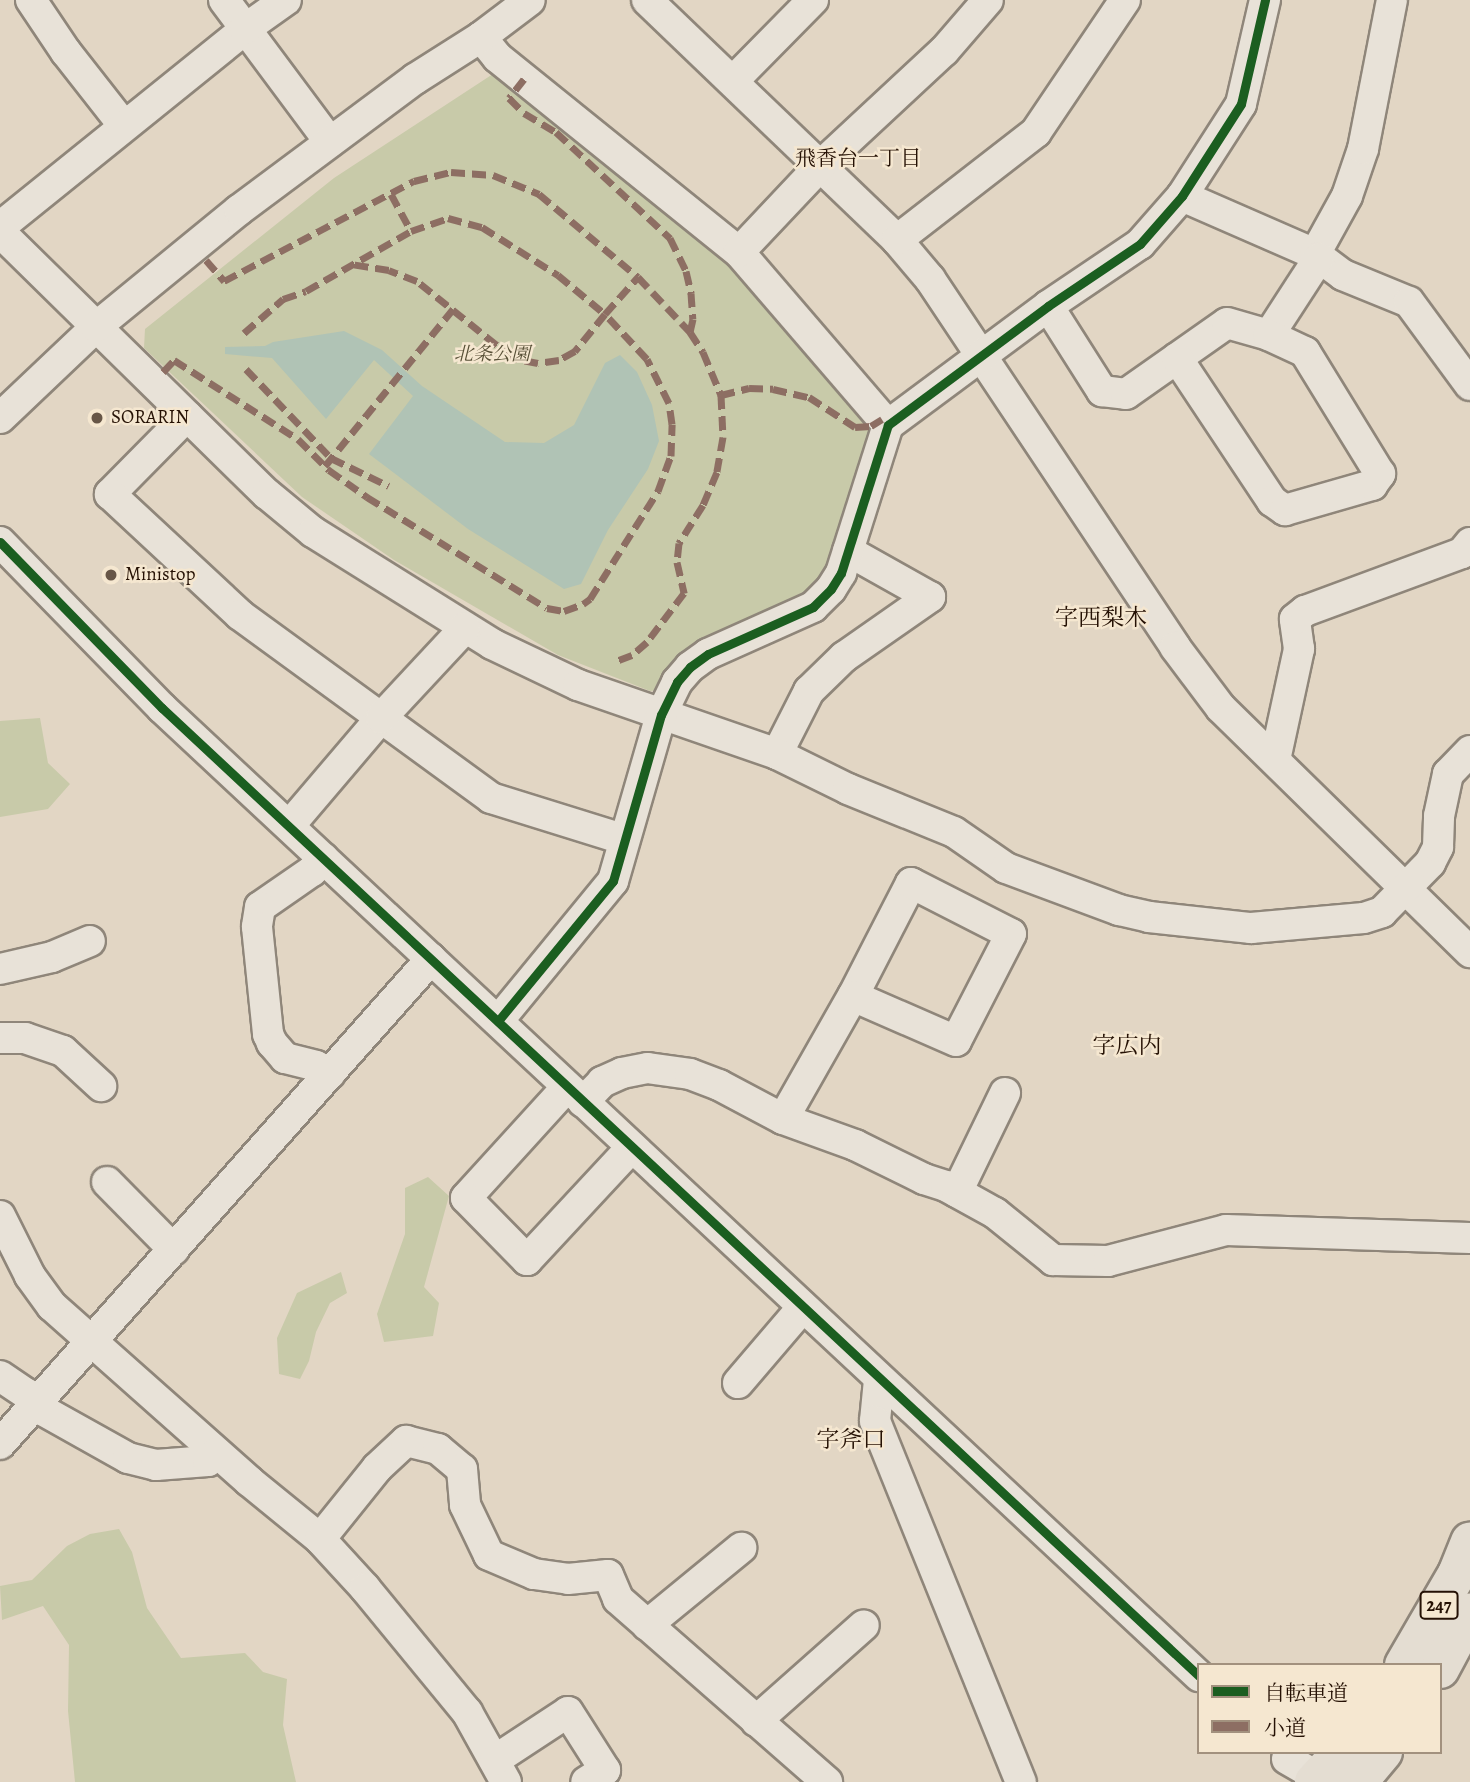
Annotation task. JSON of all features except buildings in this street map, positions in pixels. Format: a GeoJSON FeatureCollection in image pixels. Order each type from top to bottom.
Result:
{"type":"FeatureCollection","features":[{"type":"Feature","properties":{"kind":"highway","name":"247"},"geometry":{"type":"LineString","coordinates":[[1405,1663],[1457,1574],[1470,1542]]}},
{"type":"Feature","properties":{"kind":"highway","name":"247"},"geometry":{"type":"LineString","coordinates":[[1442,1666],[1467,1627]]}},
{"type":"Feature","properties":{"kind":"highway"},"geometry":{"type":"LineString","coordinates":[[1358,1782],[1381,1754]]}},
{"type":"Feature","properties":{"kind":"street"},"geometry":{"type":"LineString","coordinates":[[32,0],[66,52],[124,126]]}},
{"type":"Feature","properties":{"kind":"street"},"geometry":{"type":"LineString","coordinates":[[224,0],[330,142]]}},
{"type":"Feature","properties":{"kind":"street"},"geometry":{"type":"LineString","coordinates":[[0,226],[245,29],[286,0]]}},
{"type":"Feature","properties":{"kind":"street"},"geometry":{"type":"LineString","coordinates":[[0,418],[96,327],[239,210],[415,79],[481,37],[530,0]]}},
{"type":"Feature","properties":{"kind":"street"},"geometry":{"type":"LineString","coordinates":[[647,0],[897,240],[929,279],[1175,647],[1221,708],[1470,952]]}},
{"type":"Feature","properties":{"kind":"street"},"geometry":{"type":"LineString","coordinates":[[733,81],[813,0]]}},
{"type":"Feature","properties":{"kind":"street"},"geometry":{"type":"LineString","coordinates":[[739,252],[819,167],[944,51],[988,0]]}},
{"type":"Feature","properties":{"kind":"street"},"geometry":{"type":"LineString","coordinates":[[897,240],[1036,132],[1125,0]]}},
{"type":"Feature","properties":{"kind":"street"},"geometry":{"type":"LineString","coordinates":[[498,1021],[613,881],[623,839],[662,715],[677,682],[690,667],[708,654],[813,607],[831,589],[848,551],[888,425],[1048,306],[1140,244],[1182,196],[1241,104],[1265,0]]}},
{"type":"Feature","properties":{"kind":"street"},"geometry":{"type":"LineString","coordinates":[[1269,335],[1317,256],[1347,196],[1363,149],[1392,0]]}},
{"type":"Feature","properties":{"kind":"street"},"geometry":{"type":"LineString","coordinates":[[481,37],[497,57],[739,252],[888,425]]}},
{"type":"Feature","properties":{"kind":"street"},"geometry":{"type":"LineString","coordinates":[[1182,196],[1317,256],[1343,275],[1409,302],[1470,385]]}},
{"type":"Feature","properties":{"kind":"street"},"geometry":{"type":"LineString","coordinates":[[0,232],[267,494],[313,532],[465,628],[578,684],[777,754],[848,789],[954,832],[1006,868],[1119,910],[1149,917],[1251,928],[1364,918],[1382,912],[1430,863],[1438,847],[1438,816],[1448,774],[1470,751]]}},
{"type":"Feature","properties":{"kind":"street"},"geometry":{"type":"LineString","coordinates":[[1048,306],[1102,391],[1126,394],[1177,358],[1227,323],[1269,335],[1305,352],[1380,474],[1372,485],[1285,510],[1272,501],[1177,358]]}},
{"type":"Feature","properties":{"kind":"street"},"geometry":{"type":"LineString","coordinates":[[187,416],[110,494],[240,615],[491,798],[623,839]]}},
{"type":"Feature","properties":{"kind":"street"},"geometry":{"type":"LineString","coordinates":[[0,542],[162,708],[1197,1674]]}},
{"type":"Feature","properties":{"kind":"street"},"geometry":{"type":"LineString","coordinates":[[1275,760],[1300,649],[1295,619],[1305,611],[1462,553],[1470,543]]}},
{"type":"Feature","properties":{"kind":"street"},"geometry":{"type":"LineString","coordinates":[[777,754],[809,691],[845,657],[930,597],[848,551]]}},
{"type":"Feature","properties":{"kind":"street"},"geometry":{"type":"LineString","coordinates":[[289,826],[381,718],[465,628]]}},
{"type":"Feature","properties":{"kind":"street"},"geometry":{"type":"LineString","coordinates":[[323,858],[312,871],[260,907],[257,927],[268,1034],[272,1044],[285,1058],[316,1066],[330,1073]]}},
{"type":"Feature","properties":{"kind":"street"},"geometry":{"type":"LineString","coordinates":[[783,1119],[853,996],[911,883],[1011,934],[957,1041],[853,996]]}},
{"type":"Feature","properties":{"kind":"street"},"geometry":{"type":"LineString","coordinates":[[0,969],[51,957],[90,941]]}},
{"type":"Feature","properties":{"kind":"street"},"geometry":{"type":"LineString","coordinates":[[0,1444],[431,959]]}},
{"type":"Feature","properties":{"kind":"street"},"geometry":{"type":"LineString","coordinates":[[0,1038],[25,1038],[63,1051],[101,1086]]}},
{"type":"Feature","properties":{"kind":"street"},"geometry":{"type":"LineString","coordinates":[[632,1147],[527,1260],[466,1198],[575,1094],[622,1073],[667,1069],[719,1085],[783,1119],[855,1145],[957,1192],[995,1213],[1053,1260],[1108,1261],[1226,1230],[1470,1238]]}},
{"type":"Feature","properties":{"kind":"street"},"geometry":{"type":"LineString","coordinates":[[957,1192],[1005,1093]]}},
{"type":"Feature","properties":{"kind":"street"},"geometry":{"type":"LineString","coordinates":[[107,1182],[174,1250]]}},
{"type":"Feature","properties":{"kind":"street"},"geometry":{"type":"LineString","coordinates":[[0,1216],[30,1276],[52,1306],[320,1539],[417,1649],[467,1712],[500,1771],[568,1712],[605,1770],[586,1782]]}},
{"type":"Feature","properties":{"kind":"street"},"geometry":{"type":"LineString","coordinates":[[738,1383],[803,1307]]}},
{"type":"Feature","properties":{"kind":"street"},"geometry":{"type":"LineString","coordinates":[[0,1376],[36,1404],[88,1438],[145,1463],[208,1461],[218,1453]]}},
{"type":"Feature","properties":{"kind":"street"},"geometry":{"type":"LineString","coordinates":[[879,1380],[875,1422],[1021,1782]]}},
{"type":"Feature","properties":{"kind":"street"},"geometry":{"type":"LineString","coordinates":[[320,1539],[377,1468],[406,1441],[438,1449],[462,1469],[465,1505],[489,1555],[534,1574],[568,1579],[608,1575],[618,1599],[827,1782]]}},
{"type":"Feature","properties":{"kind":"street"},"geometry":{"type":"LineString","coordinates":[[647,1625],[741,1548]]}},
{"type":"Feature","properties":{"kind":"street"},"geometry":{"type":"LineString","coordinates":[[756,1721],[864,1625]]}},
{"type":"Feature","properties":{"kind":"green space","name":"北条公園"},"geometry":{"type":"Polygon","coordinates":[[[496,72],[733,259],[876,429],[830,572],[803,600],[690,648],[660,690],[650,691],[558,655],[394,560],[302,497],[144,348],[145,329],[334,178],[496,72]]]}},
{"type":"Feature","properties":{"kind":"green space"},"geometry":{"type":"Polygon","coordinates":[[[40,718],[48,763],[70,784],[48,809],[0,817],[0,721],[40,718]]]}},
{"type":"Feature","properties":{"kind":"green space"},"geometry":{"type":"Polygon","coordinates":[[[428,1177],[449,1196],[424,1287],[439,1303],[433,1336],[384,1342],[377,1314],[405,1234],[405,1188],[428,1177]]]}},
{"type":"Feature","properties":{"kind":"green space"},"geometry":{"type":"Polygon","coordinates":[[[341,1272],[347,1293],[330,1303],[316,1332],[309,1361],[300,1379],[279,1374],[277,1338],[297,1293],[341,1272]]]}},
{"type":"Feature","properties":{"kind":"green space"},"geometry":{"type":"Polygon","coordinates":[[[119,1529],[132,1552],[147,1608],[181,1658],[245,1653],[263,1672],[287,1679],[283,1725],[296,1782],[75,1782],[68,1711],[69,1645],[43,1606],[2,1620],[0,1586],[32,1580],[67,1546],[90,1534],[119,1529]]]}},
{"type":"Feature","properties":{"kind":"shaded area"},"geometry":{"type":"Polygon","coordinates":[[[344,331],[382,350],[422,386],[505,442],[544,443],[574,425],[605,363],[620,355],[637,372],[652,405],[659,441],[648,469],[608,530],[581,584],[564,589],[468,529],[369,454],[413,396],[374,360],[326,419],[272,358],[225,354],[225,347],[265,346],[273,342],[344,331]]]}},
{"type":"Feature","properties":{"kind":"marked path"},"geometry":{"type":"LineString","coordinates":[[524,79],[509,98],[524,113],[556,132],[670,238],[686,271],[691,293],[693,319],[690,332],[703,352],[721,395],[723,437],[717,472],[703,505],[679,543],[677,562],[684,593],[647,642],[632,655],[614,662]]}},
{"type":"Feature","properties":{"kind":"marked path"},"geometry":{"type":"LineString","coordinates":[[206,260],[224,281],[414,181],[451,172],[493,175],[539,194],[638,277],[690,332]]}},
{"type":"Feature","properties":{"kind":"marked path"},"geometry":{"type":"LineString","coordinates":[[391,194],[411,231],[448,218],[482,227],[558,275],[605,314],[638,277]]}},
{"type":"Feature","properties":{"kind":"marked path"},"geometry":{"type":"LineString","coordinates":[[244,333],[283,299],[306,291],[411,231]]}},
{"type":"Feature","properties":{"kind":"marked path"},"geometry":{"type":"LineString","coordinates":[[163,372],[174,360],[298,439],[329,470],[367,497],[547,608],[564,611],[583,604],[590,599],[658,491],[671,456],[672,424],[669,403],[647,359],[605,314],[575,351],[559,360],[538,363],[513,358],[417,281],[389,270],[353,264]]}},
{"type":"Feature","properties":{"kind":"marked path"},"geometry":{"type":"LineString","coordinates":[[325,466],[453,309]]}},
{"type":"Feature","properties":{"kind":"marked path"},"geometry":{"type":"LineString","coordinates":[[246,369],[331,458],[389,486]]}},
{"type":"Feature","properties":{"kind":"marked path"},"geometry":{"type":"LineString","coordinates":[[721,395],[749,388],[773,389],[809,397],[855,427],[871,426],[882,419]]}},
{"type":"Feature","properties":{"kind":"cycle path"},"geometry":{"type":"LineString","coordinates":[[498,1021],[613,881],[661,715],[677,682],[690,667],[708,654],[813,607],[831,589],[841,573],[888,425],[1048,306],[1140,244],[1182,196],[1241,104],[1265,0]]}},
{"type":"Feature","properties":{"kind":"cycle path"},"geometry":{"type":"LineString","coordinates":[[0,542],[162,708],[1197,1674]]}},
{"type":"Feature","properties":{"kind":"place","name":"SORARIN"},"geometry":{"type":"Point","coordinates":[97,418]}},
{"type":"Feature","properties":{"kind":"place","name":"Ministop"},"geometry":{"type":"Point","coordinates":[111,575]}},
{"type":"Feature","properties":{"kind":"district","name":"飛香台一丁目"},"geometry":{"type":"Point","coordinates":[858,158]}},
{"type":"Feature","properties":{"kind":"district","name":"字西梨木"},"geometry":{"type":"Point","coordinates":[1101,618]}},
{"type":"Feature","properties":{"kind":"district","name":"字広内"},"geometry":{"type":"Point","coordinates":[1127,1046]}},
{"type":"Feature","properties":{"kind":"district","name":"字斧口"},"geometry":{"type":"Point","coordinates":[851,1440]}}]}
